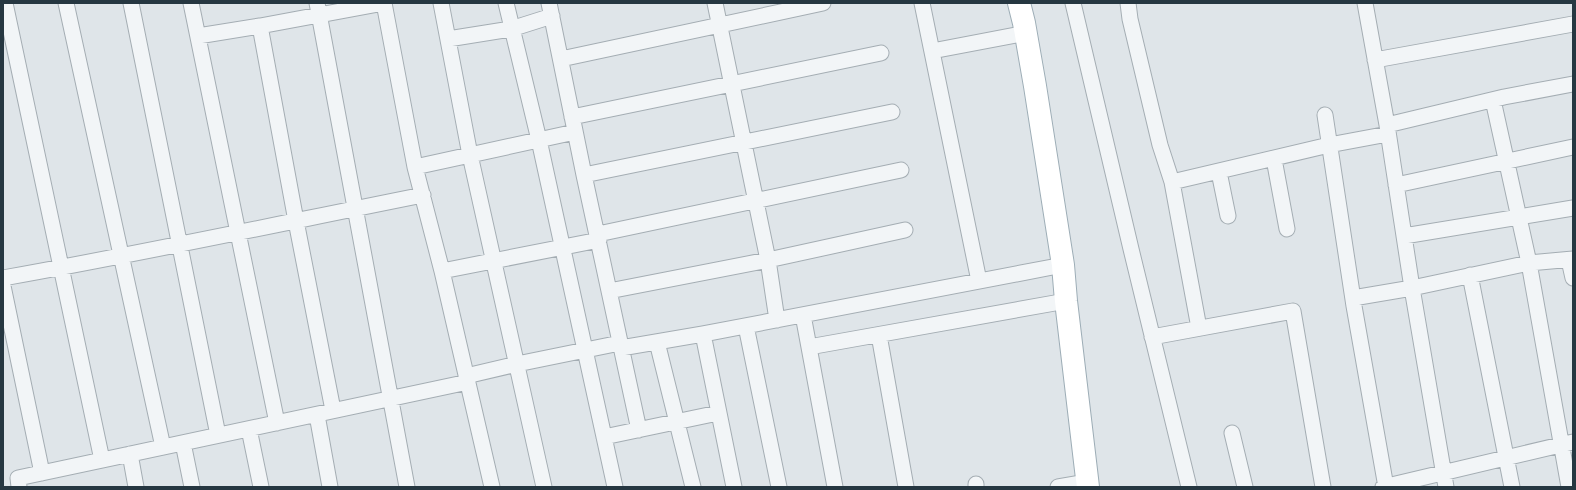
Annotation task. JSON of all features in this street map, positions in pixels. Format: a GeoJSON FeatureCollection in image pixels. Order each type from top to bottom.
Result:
{"type":"FeatureCollection","features":[{"type":"Feature","properties":{"kind":"main road"},"geometry":{"type":"LineString","coordinates":[[1019,3],[1026,33],[1063,265],[1088,485]]}},
{"type":"Feature","properties":{"kind":"street"},"geometry":{"type":"LineString","coordinates":[[5,3],[102,460]]}},
{"type":"Feature","properties":{"kind":"street"},"geometry":{"type":"LineString","coordinates":[[66,3],[163,447]]}},
{"type":"Feature","properties":{"kind":"street"},"geometry":{"type":"LineString","coordinates":[[131,3],[218,435]]}},
{"type":"Feature","properties":{"kind":"street"},"geometry":{"type":"LineString","coordinates":[[191,3],[277,423]]}},
{"type":"Feature","properties":{"kind":"street"},"geometry":{"type":"LineString","coordinates":[[198,36],[260,26],[318,9],[384,3],[416,167],[442,271],[492,487]]}},
{"type":"Feature","properties":{"kind":"street"},"geometry":{"type":"LineString","coordinates":[[441,3],[470,155],[544,487]]}},
{"type":"Feature","properties":{"kind":"street"},"geometry":{"type":"LineString","coordinates":[[506,3],[511,29],[539,140],[615,487]]}},
{"type":"Feature","properties":{"kind":"street"},"geometry":{"type":"LineString","coordinates":[[715,3],[768,260],[777,320]]}},
{"type":"Feature","properties":{"kind":"street"},"geometry":{"type":"LineString","coordinates":[[561,59],[823,3]]}},
{"type":"Feature","properties":{"kind":"street"},"geometry":{"type":"LineString","coordinates":[[922,3],[979,281]]}},
{"type":"Feature","properties":{"kind":"street"},"geometry":{"type":"LineString","coordinates":[[1073,3],[1189,487]]}},
{"type":"Feature","properties":{"kind":"street"},"geometry":{"type":"LineString","coordinates":[[1128,3],[1130,19],[1160,145],[1172,182],[1198,328]]}},
{"type":"Feature","properties":{"kind":"street"},"geometry":{"type":"LineString","coordinates":[[1365,3],[1444,480]]}},
{"type":"Feature","properties":{"kind":"street"},"geometry":{"type":"LineString","coordinates":[[318,9],[407,487]]}},
{"type":"Feature","properties":{"kind":"street"},"geometry":{"type":"LineString","coordinates":[[448,39],[511,29],[551,10],[584,175],[639,430]]}},
{"type":"Feature","properties":{"kind":"street"},"geometry":{"type":"LineString","coordinates":[[1375,60],[1573,24]]}},
{"type":"Feature","properties":{"kind":"street"},"geometry":{"type":"LineString","coordinates":[[260,26],[333,410]]}},
{"type":"Feature","properties":{"kind":"street"},"geometry":{"type":"LineString","coordinates":[[932,51],[1026,33]]}},
{"type":"Feature","properties":{"kind":"street"},"geometry":{"type":"LineString","coordinates":[[572,117],[880,53]]}},
{"type":"Feature","properties":{"kind":"street"},"geometry":{"type":"LineString","coordinates":[[1172,182],[1329,146],[1493,100],[1573,84]]}},
{"type":"Feature","properties":{"kind":"street"},"geometry":{"type":"LineString","coordinates":[[1493,100],[1567,444],[1569,487]]}},
{"type":"Feature","properties":{"kind":"street"},"geometry":{"type":"LineString","coordinates":[[584,175],[892,112]]}},
{"type":"Feature","properties":{"kind":"street"},"geometry":{"type":"LineString","coordinates":[[1325,115],[1353,298],[1385,487],[1444,480],[1506,458],[1567,444]]}},
{"type":"Feature","properties":{"kind":"street"},"geometry":{"type":"LineString","coordinates":[[416,167],[575,132]]}},
{"type":"Feature","properties":{"kind":"street"},"geometry":{"type":"LineString","coordinates":[[1396,185],[1573,146]]}},
{"type":"Feature","properties":{"kind":"street"},"geometry":{"type":"LineString","coordinates":[[1274,159],[1287,229]]}},
{"type":"Feature","properties":{"kind":"street"},"geometry":{"type":"LineString","coordinates":[[442,271],[562,247],[598,237],[756,201],[901,170]]}},
{"type":"Feature","properties":{"kind":"street"},"geometry":{"type":"LineString","coordinates":[[1219,172],[1228,216]]}},
{"type":"Feature","properties":{"kind":"street"},"geometry":{"type":"LineString","coordinates":[[3,278],[122,257],[179,244],[423,195]]}},
{"type":"Feature","properties":{"kind":"street"},"geometry":{"type":"LineString","coordinates":[[1404,236],[1573,208]]}},
{"type":"Feature","properties":{"kind":"street"},"geometry":{"type":"LineString","coordinates":[[609,291],[768,260],[905,230]]}},
{"type":"Feature","properties":{"kind":"street"},"geometry":{"type":"LineString","coordinates":[[1353,298],[1412,288],[1529,263],[1571,259],[1573,278]]}},
{"type":"Feature","properties":{"kind":"street"},"geometry":{"type":"LineString","coordinates":[[19,487],[18,478],[317,415],[467,379],[517,364],[585,350],[657,342],[703,334],[1063,265]]}},
{"type":"Feature","properties":{"kind":"street"},"geometry":{"type":"LineString","coordinates":[[1470,275],[1512,487]]}},
{"type":"Feature","properties":{"kind":"street"},"geometry":{"type":"LineString","coordinates":[[3,286],[42,473]]}},
{"type":"Feature","properties":{"kind":"street"},"geometry":{"type":"LineString","coordinates":[[809,347],[1066,301]]}},
{"type":"Feature","properties":{"kind":"street"},"geometry":{"type":"LineString","coordinates":[[1152,337],[1293,311],[1323,487]]}},
{"type":"Feature","properties":{"kind":"street"},"geometry":{"type":"LineString","coordinates":[[803,315],[835,487]]}},
{"type":"Feature","properties":{"kind":"street"},"geometry":{"type":"LineString","coordinates":[[746,326],[779,487]]}},
{"type":"Feature","properties":{"kind":"street"},"geometry":{"type":"LineString","coordinates":[[703,334],[734,487]]}},
{"type":"Feature","properties":{"kind":"street"},"geometry":{"type":"LineString","coordinates":[[879,335],[906,487]]}},
{"type":"Feature","properties":{"kind":"street"},"geometry":{"type":"LineString","coordinates":[[657,342],[693,487]]}},
{"type":"Feature","properties":{"kind":"street"},"geometry":{"type":"LineString","coordinates":[[604,438],[718,412]]}},
{"type":"Feature","properties":{"kind":"street"},"geometry":{"type":"LineString","coordinates":[[317,415],[330,487]]}},
{"type":"Feature","properties":{"kind":"street"},"geometry":{"type":"LineString","coordinates":[[249,429],[261,487]]}},
{"type":"Feature","properties":{"kind":"street"},"geometry":{"type":"LineString","coordinates":[[1232,433],[1245,487]]}},
{"type":"Feature","properties":{"kind":"street"},"geometry":{"type":"LineString","coordinates":[[183,443],[192,487]]}},
{"type":"Feature","properties":{"kind":"street"},"geometry":{"type":"LineString","coordinates":[[130,454],[136,487]]}},
{"type":"Feature","properties":{"kind":"street"},"geometry":{"type":"LineString","coordinates":[[1058,487],[1088,485]]}}]}
